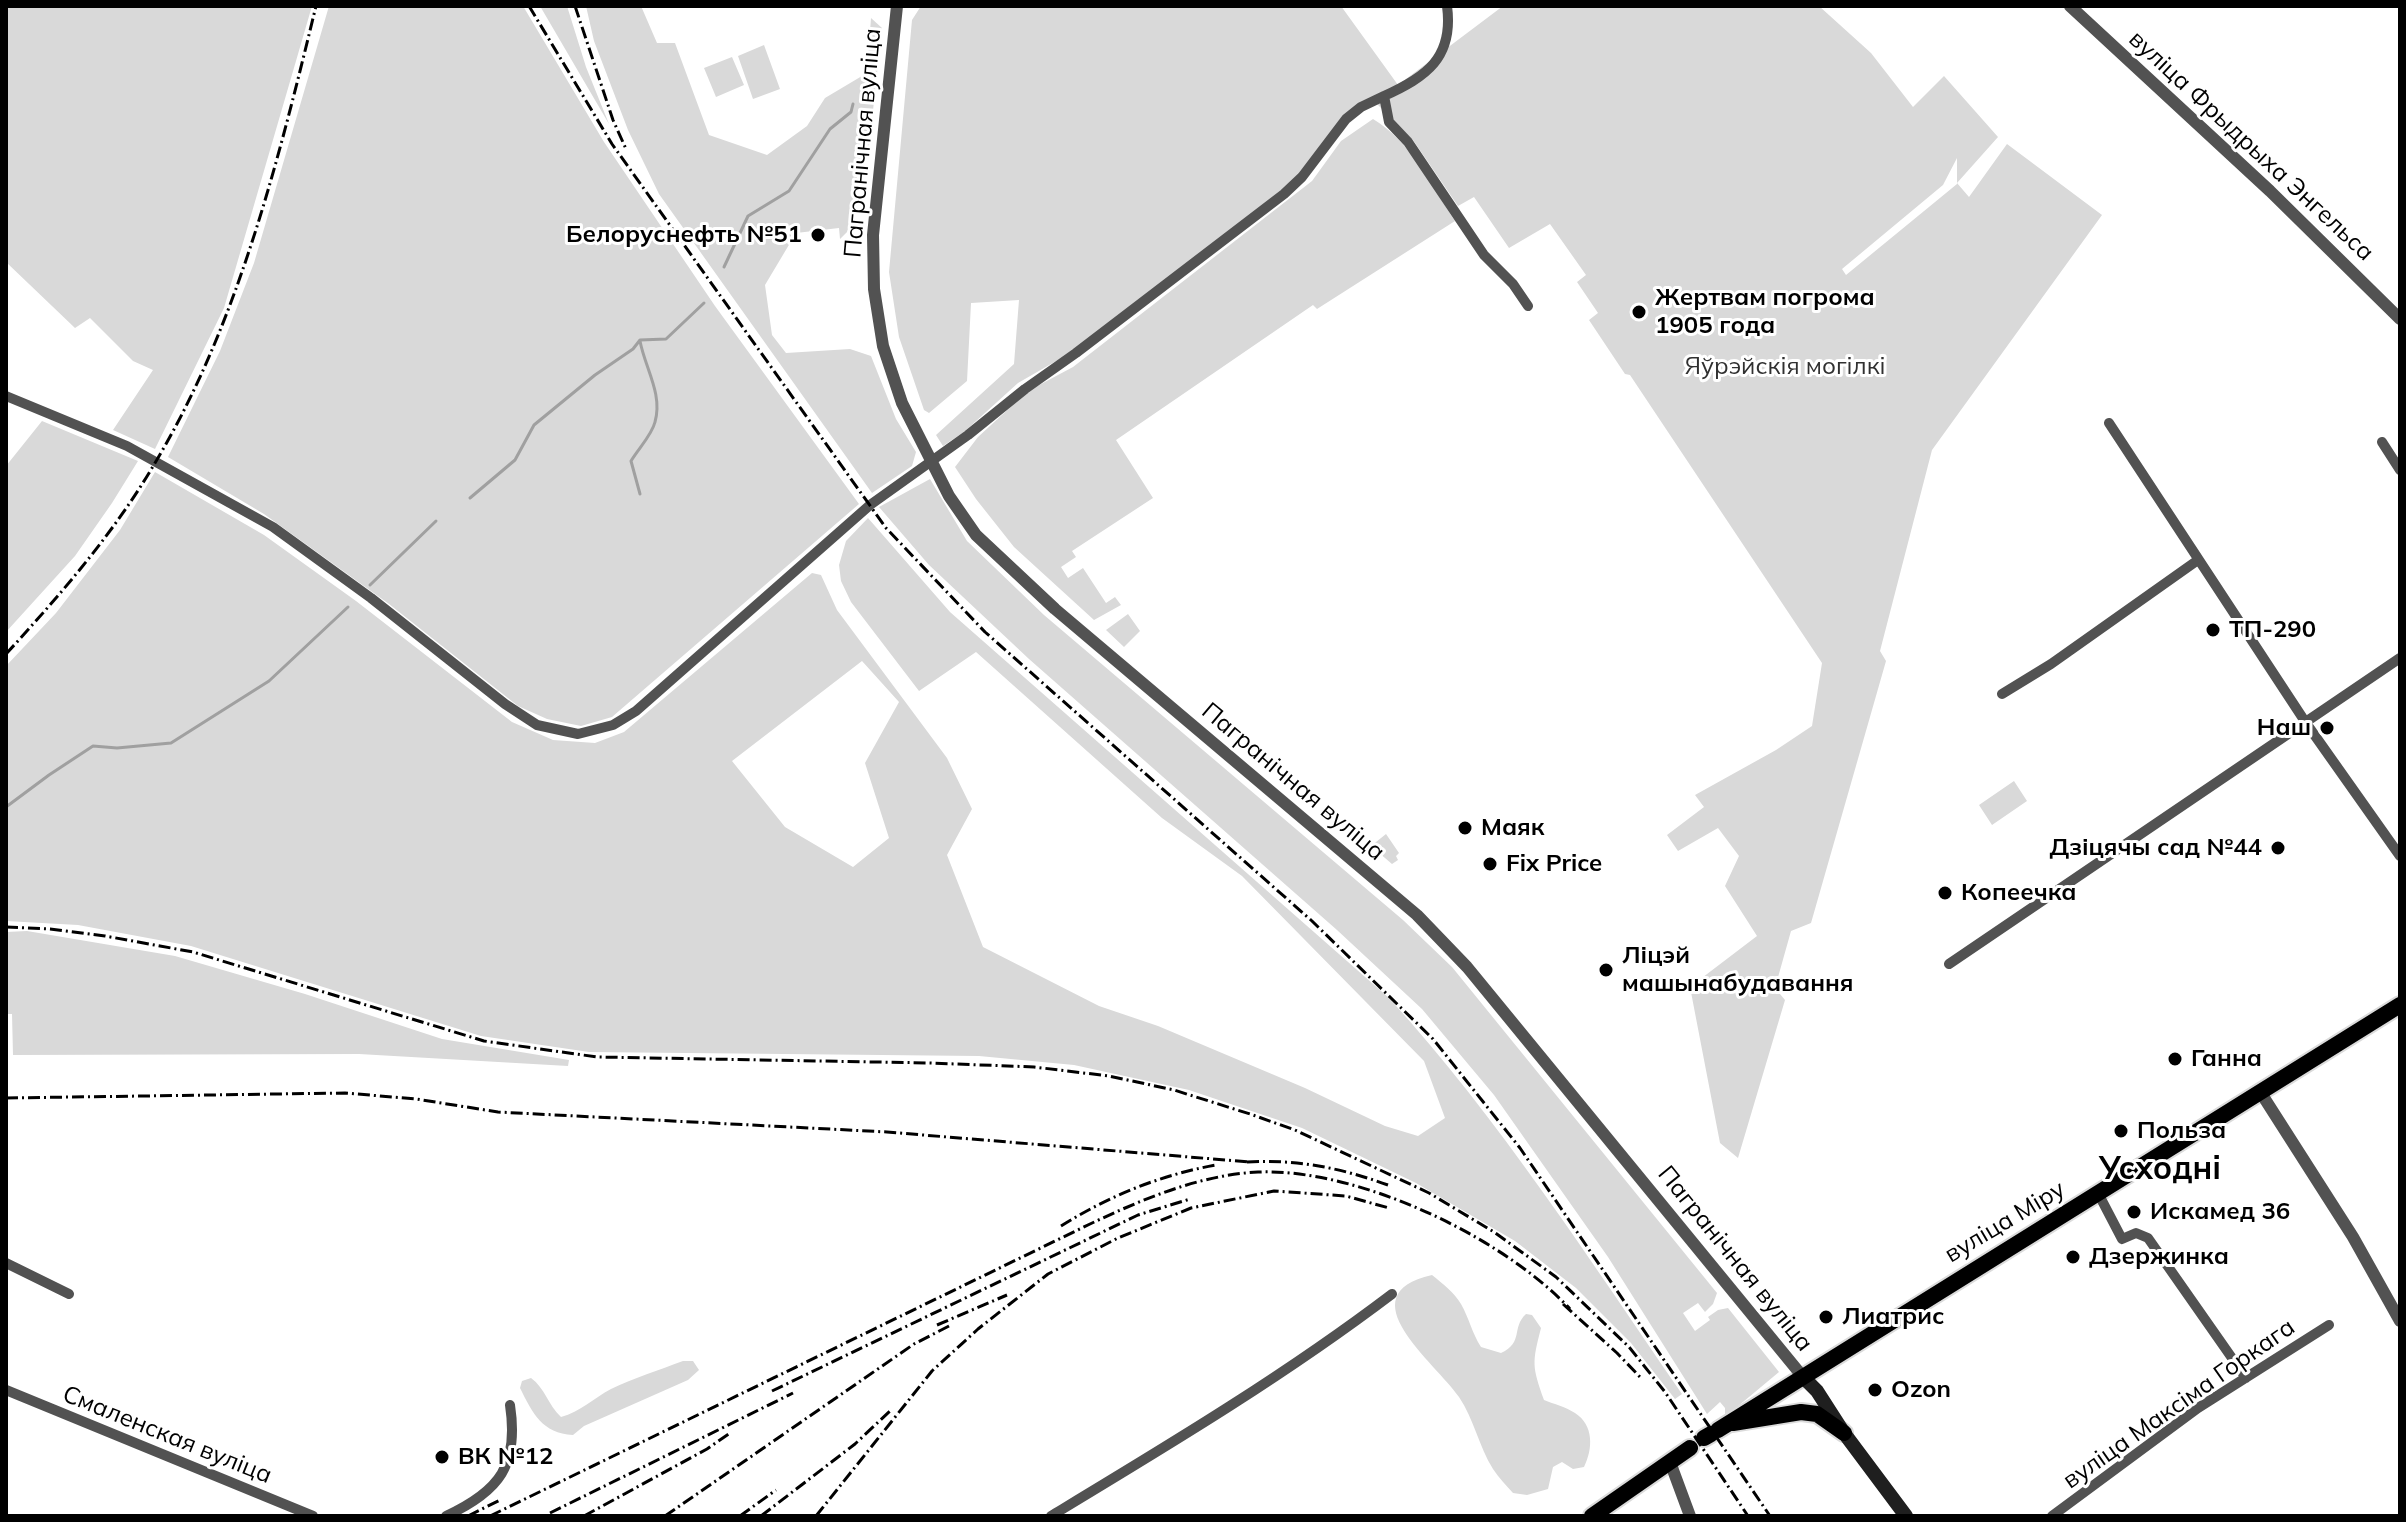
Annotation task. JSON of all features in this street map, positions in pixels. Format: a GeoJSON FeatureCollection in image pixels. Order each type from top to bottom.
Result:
{"type":"FeatureCollection","features":[{"type":"Feature","properties":{"kind":"main road","name":"вуліца Міру"},"geometry":{"type":"LineString","coordinates":[[1844,1433],[1817,1414],[1801,1412],[1715,1431],[2400,1005]]}},
{"type":"Feature","properties":{"kind":"main road","name":"Пагранічная вуліца"},"geometry":{"type":"LineString","coordinates":[[1803,1377],[1817,1391],[1906,1516]]}},
{"type":"Feature","properties":{"kind":"main road"},"geometry":{"type":"LineString","coordinates":[[1592,1516],[1690,1448]]}},
{"type":"Feature","properties":{"kind":"street","name":"Пагранічная вуліца"},"geometry":{"type":"LineString","coordinates":[[897,6],[873,235],[874,289],[883,346],[902,403],[949,496],[976,535],[1002,561],[1086,636],[1417,915],[1477,979],[1803,1377]]}},
{"type":"Feature","properties":{"kind":"street"},"geometry":{"type":"LineString","coordinates":[[6,396],[127,446],[273,527],[537,725],[578,734],[613,725],[636,711],[870,505],[1284,194],[1302,177],[1346,119],[1361,107],[1412,83],[1432,67],[1440,55],[1448,31],[1447,6]]}},
{"type":"Feature","properties":{"kind":"street","name":"вуліца Фрыдрыха Энгельса"},"geometry":{"type":"LineString","coordinates":[[2070,6],[2270,191],[2400,319]]}},
{"type":"Feature","properties":{"kind":"street"},"geometry":{"type":"LineString","coordinates":[[1384,96],[1389,122],[1408,142],[1484,255],[1513,284],[1528,306]]}},
{"type":"Feature","properties":{"kind":"street"},"geometry":{"type":"LineString","coordinates":[[2109,423],[2306,723],[2400,856]]}},
{"type":"Feature","properties":{"kind":"street"},"geometry":{"type":"LineString","coordinates":[[2382,442],[2400,470]]}},
{"type":"Feature","properties":{"kind":"street"},"geometry":{"type":"LineString","coordinates":[[2002,694],[2051,664],[2198,560]]}},
{"type":"Feature","properties":{"kind":"street"},"geometry":{"type":"LineString","coordinates":[[1949,964],[2400,658]]}},
{"type":"Feature","properties":{"kind":"street"},"geometry":{"type":"LineString","coordinates":[[2261,1093],[2353,1237],[2400,1321]]}},
{"type":"Feature","properties":{"kind":"street"},"geometry":{"type":"LineString","coordinates":[[2098,1193],[2122,1239],[2136,1233],[2148,1238],[2246,1378]]}},
{"type":"Feature","properties":{"kind":"street"},"geometry":{"type":"LineString","coordinates":[[6,1263],[69,1294]]}},
{"type":"Feature","properties":{"kind":"street"},"geometry":{"type":"LineString","coordinates":[[1051,1516],[1220,1413],[1392,1294]]}},
{"type":"Feature","properties":{"kind":"street","name":"вуліца Максіма Горкага"},"geometry":{"type":"LineString","coordinates":[[2052,1516],[2198,1408],[2329,1325]]}},
{"type":"Feature","properties":{"kind":"street","name":"Смаленская вуліца"},"geometry":{"type":"LineString","coordinates":[[6,1390],[313,1516]]}},
{"type":"Feature","properties":{"kind":"street"},"geometry":{"type":"LineString","coordinates":[[446,1516],[468,1506],[494,1487],[509,1459],[514,1431],[510,1405]]}},
{"type":"Feature","properties":{"kind":"street"},"geometry":{"type":"LineString","coordinates":[[1670,1462],[1690,1516]]}},
{"type":"Feature","properties":{"kind":"green space"},"geometry":{"type":"Polygon","coordinates":[[[6,6],[312,6],[224,308],[155,449],[113,430],[153,370],[133,361],[90,318],[75,328],[6,262],[6,6]]]}},
{"type":"Feature","properties":{"kind":"green space"},"geometry":{"type":"Polygon","coordinates":[[[329,6],[523,6],[604,142],[715,306],[859,504],[612,717],[581,726],[547,719],[518,706],[389,604],[264,514],[168,457],[220,351],[254,263],[329,6]]]}},
{"type":"Feature","properties":{"kind":"green space"},"geometry":{"type":"Polygon","coordinates":[[[540,6],[567,6],[586,67],[609,124],[540,6]]]}},
{"type":"Feature","properties":{"kind":"green space"},"geometry":{"type":"Polygon","coordinates":[[[586,6],[641,6],[657,43],[675,43],[709,135],[767,155],[807,126],[825,98],[867,73],[871,18],[882,28],[868,156],[858,175],[854,225],[840,239],[839,228],[796,233],[765,285],[772,335],[786,353],[850,349],[871,356],[896,419],[916,452],[912,466],[872,493],[659,194],[628,130],[594,41],[586,6]]]}},
{"type":"Feature","properties":{"kind":"green space","name":"Яўрэйскія могілкі"},"geometry":{"type":"Polygon","coordinates":[[[921,6],[1341,6],[1398,85],[1503,6],[1819,6],[1871,53],[1913,107],[1944,76],[1998,137],[1957,183],[1969,197],[2007,144],[2102,215],[1932,450],[1880,651],[1886,661],[1811,923],[1791,931],[1775,988],[1785,1000],[1738,1158],[1720,1143],[1690,987],[1757,936],[1725,886],[1739,856],[1718,828],[1678,851],[1667,835],[1704,807],[1695,795],[1812,726],[1822,663],[1630,375],[1625,374],[1589,320],[1598,313],[1577,282],[1586,275],[1550,224],[1509,248],[1474,197],[1458,206],[1413,140],[1374,101],[1339,128],[1304,174],[1070,353],[1018,383],[964,432],[943,446],[936,435],[1014,364],[1019,300],[971,303],[967,381],[929,413],[924,410],[899,337],[889,272],[912,20],[921,6]],[[1957,158],[1943,185],[1842,269],[1846,275],[1957,184],[1957,158]]]}},
{"type":"Feature","properties":{"kind":"green space"},"geometry":{"type":"Polygon","coordinates":[[[764,45],[780,89],[753,99],[738,56],[764,45]]]}},
{"type":"Feature","properties":{"kind":"green space"},"geometry":{"type":"Polygon","coordinates":[[[732,57],[744,85],[716,97],[704,68],[732,57]]]}},
{"type":"Feature","properties":{"kind":"green space"},"geometry":{"type":"Polygon","coordinates":[[[1373,119],[1409,152],[1455,221],[1317,309],[1313,305],[1116,440],[1153,498],[1072,551],[1076,557],[1061,567],[1068,578],[1083,568],[1106,603],[1115,597],[1121,605],[1094,620],[1014,547],[955,467],[978,437],[1028,391],[1073,367],[1312,181],[1341,141],[1373,119]]]}},
{"type":"Feature","properties":{"kind":"green space"},"geometry":{"type":"Polygon","coordinates":[[[42,421],[138,461],[75,556],[6,632],[6,466],[42,421]]]}},
{"type":"Feature","properties":{"kind":"green space"},"geometry":{"type":"Polygon","coordinates":[[[155,472],[264,535],[356,601],[512,722],[553,740],[595,743],[624,732],[812,573],[821,575],[837,610],[947,758],[972,809],[947,855],[983,947],[1099,1006],[1158,1026],[1305,1088],[1385,1126],[1418,1136],[1445,1118],[1424,1061],[1242,876],[1162,818],[976,652],[919,691],[851,602],[841,581],[839,565],[846,541],[868,518],[950,612],[1389,998],[1506,1141],[1682,1394],[1675,1399],[1631,1343],[1576,1288],[1515,1241],[1416,1183],[1302,1128],[1189,1090],[1074,1065],[979,1056],[589,1052],[481,1036],[191,946],[78,925],[6,921],[6,666],[56,613],[120,530],[155,472]],[[862,661],[732,761],[785,827],[853,867],[889,838],[865,763],[899,702],[862,661]]]}},
{"type":"Feature","properties":{"kind":"green space"},"geometry":{"type":"Polygon","coordinates":[[[930,479],[967,541],[1044,615],[1403,920],[1452,967],[1717,1293],[1713,1304],[1705,1312],[1698,1303],[1683,1313],[1695,1331],[1718,1310],[1728,1308],[1779,1372],[1725,1417],[1725,1408],[1720,1402],[1707,1414],[1608,1257],[1494,1095],[1422,1009],[1337,930],[1029,659],[929,565],[879,507],[930,479]]]}},
{"type":"Feature","properties":{"kind":"green space"},"geometry":{"type":"Polygon","coordinates":[[[1128,614],[1140,631],[1124,647],[1106,630],[1128,614]]]}},
{"type":"Feature","properties":{"kind":"green space"},"geometry":{"type":"Polygon","coordinates":[[[2014,781],[2027,801],[1992,825],[1979,805],[2014,781]]]}},
{"type":"Feature","properties":{"kind":"green space"},"geometry":{"type":"Polygon","coordinates":[[[1386,834],[1399,853],[1396,856],[1398,860],[1392,864],[1371,846],[1386,834]]]}},
{"type":"Feature","properties":{"kind":"green space"},"geometry":{"type":"Polygon","coordinates":[[[27,931],[175,956],[442,1039],[569,1060],[568,1066],[359,1054],[13,1055],[12,1014],[6,1014],[6,932],[27,931]]]}},
{"type":"Feature","properties":{"kind":"green space"},"geometry":{"type":"Polygon","coordinates":[[[1432,1275],[1458,1300],[1481,1347],[1501,1353],[1508,1349],[1515,1340],[1522,1319],[1526,1314],[1532,1315],[1541,1328],[1535,1372],[1544,1400],[1571,1411],[1581,1418],[1589,1431],[1589,1453],[1584,1467],[1573,1469],[1562,1462],[1553,1467],[1548,1489],[1527,1495],[1513,1493],[1498,1475],[1459,1397],[1417,1349],[1396,1313],[1396,1298],[1407,1285],[1432,1275]]]}},
{"type":"Feature","properties":{"kind":"green space"},"geometry":{"type":"Polygon","coordinates":[[[683,1361],[693,1361],[699,1370],[688,1380],[584,1426],[573,1435],[546,1426],[534,1414],[520,1388],[522,1381],[531,1378],[561,1417],[611,1389],[683,1361]]]}},
{"type":"Feature","properties":{"kind":"waterway"},"geometry":{"type":"LineString","coordinates":[[724,267],[748,216],[789,191],[830,129],[851,112],[853,104]]}},
{"type":"Feature","properties":{"kind":"waterway"},"geometry":{"type":"LineString","coordinates":[[470,498],[515,460],[534,425],[595,375],[633,349],[640,340],[666,339],[704,303]]}},
{"type":"Feature","properties":{"kind":"waterway"},"geometry":{"type":"LineString","coordinates":[[640,341],[657,401],[651,432],[631,461],[640,494]]}},
{"type":"Feature","properties":{"kind":"waterway"},"geometry":{"type":"LineString","coordinates":[[370,585],[436,521]]}},
{"type":"Feature","properties":{"kind":"waterway"},"geometry":{"type":"LineString","coordinates":[[6,807],[93,746],[117,748],[171,743],[269,681],[348,607]]}},
{"type":"Feature","properties":{"kind":"railway"},"geometry":{"type":"LineString","coordinates":[[6,654],[67,586],[104,538],[139,489],[184,410],[210,355],[252,241],[316,6]]}},
{"type":"Feature","properties":{"kind":"railway"},"geometry":{"type":"LineString","coordinates":[[529,6],[612,144],[886,528],[985,632],[1312,921],[1433,1039],[1520,1148],[1770,1516]]}},
{"type":"Feature","properties":{"kind":"railway"},"geometry":{"type":"LineString","coordinates":[[575,6],[613,120],[626,149]]}},
{"type":"Feature","properties":{"kind":"railway"},"geometry":{"type":"LineString","coordinates":[[6,927],[105,936],[193,952],[484,1041],[597,1057],[1034,1067],[1109,1076],[1174,1090],[1250,1114],[1295,1130],[1429,1193],[1494,1232],[1556,1277],[1629,1347],[1665,1392],[1748,1516]]}},
{"type":"Feature","properties":{"kind":"railway"},"geometry":{"type":"LineString","coordinates":[[6,1098],[345,1093],[416,1099],[498,1112],[887,1132],[1250,1162]]}},
{"type":"Feature","properties":{"kind":"railway"},"geometry":{"type":"LineString","coordinates":[[1247,1162],[1319,1166],[1388,1185]]}},
{"type":"Feature","properties":{"kind":"railway"},"geometry":{"type":"LineString","coordinates":[[1061,1226],[1136,1188],[1216,1165]]}},
{"type":"Feature","properties":{"kind":"railway"},"geometry":{"type":"LineString","coordinates":[[490,1516],[1090,1224],[1151,1197],[1214,1178],[1258,1172],[1297,1174],[1340,1182],[1383,1195],[1468,1233],[1541,1282],[1570,1309]]}},
{"type":"Feature","properties":{"kind":"railway"},"geometry":{"type":"LineString","coordinates":[[816,1516],[932,1371],[978,1329],[1048,1274],[1118,1238],[1191,1208],[1274,1191],[1346,1196],[1389,1208]]}},
{"type":"Feature","properties":{"kind":"railway"},"geometry":{"type":"LineString","coordinates":[[772,1391],[1138,1215],[1190,1199]]}},
{"type":"Feature","properties":{"kind":"railway"},"geometry":{"type":"LineString","coordinates":[[937,1325],[1007,1295]]}},
{"type":"Feature","properties":{"kind":"railway"},"geometry":{"type":"LineString","coordinates":[[1563,1304],[1641,1378]]}},
{"type":"Feature","properties":{"kind":"railway"},"geometry":{"type":"LineString","coordinates":[[665,1516],[914,1344],[951,1325]]}},
{"type":"Feature","properties":{"kind":"railway"},"geometry":{"type":"LineString","coordinates":[[550,1513],[793,1393]]}},
{"type":"Feature","properties":{"kind":"railway"},"geometry":{"type":"LineString","coordinates":[[761,1516],[855,1444],[891,1410]]}},
{"type":"Feature","properties":{"kind":"railway"},"geometry":{"type":"LineString","coordinates":[[584,1516],[707,1449],[730,1433]]}},
{"type":"Feature","properties":{"kind":"railway"},"geometry":{"type":"LineString","coordinates":[[740,1516],[776,1490]]}},
{"type":"Feature","properties":{"kind":"railway"},"geometry":{"type":"LineString","coordinates":[[468,1516],[500,1500]]}},
{"type":"Feature","properties":{"kind":"place","name":"Белоруснефть №51"},"geometry":{"type":"Point","coordinates":[818,235]}},
{"type":"Feature","properties":{"kind":"place","name":"Жертвам погрома 1905 года"},"geometry":{"type":"Point","coordinates":[1639,312]}},
{"type":"Feature","properties":{"kind":"place","name":"ТП-290"},"geometry":{"type":"Point","coordinates":[2213,630]}},
{"type":"Feature","properties":{"kind":"place","name":"Наш"},"geometry":{"type":"Point","coordinates":[2327,728]}},
{"type":"Feature","properties":{"kind":"place","name":"Маяк"},"geometry":{"type":"Point","coordinates":[1465,828]}},
{"type":"Feature","properties":{"kind":"place","name":"Дзіцячы сад №44"},"geometry":{"type":"Point","coordinates":[2278,848]}},
{"type":"Feature","properties":{"kind":"place","name":"Fix Price"},"geometry":{"type":"Point","coordinates":[1490,864]}},
{"type":"Feature","properties":{"kind":"place","name":"Копеечка"},"geometry":{"type":"Point","coordinates":[1945,893]}},
{"type":"Feature","properties":{"kind":"place","name":"Ліцэй машынабудавання"},"geometry":{"type":"Point","coordinates":[1606,970]}},
{"type":"Feature","properties":{"kind":"place","name":"Ганна"},"geometry":{"type":"Point","coordinates":[2175,1059]}},
{"type":"Feature","properties":{"kind":"place","name":"Польза"},"geometry":{"type":"Point","coordinates":[2121,1131]}},
{"type":"Feature","properties":{"kind":"place","name":"Искамед 36"},"geometry":{"type":"Point","coordinates":[2134,1212]}},
{"type":"Feature","properties":{"kind":"place","name":"Дзержинка"},"geometry":{"type":"Point","coordinates":[2073,1257]}},
{"type":"Feature","properties":{"kind":"place","name":"Лиатрис"},"geometry":{"type":"Point","coordinates":[1826,1317]}},
{"type":"Feature","properties":{"kind":"place","name":"Ozon"},"geometry":{"type":"Point","coordinates":[1875,1390]}},
{"type":"Feature","properties":{"kind":"place","name":"ВК №12"},"geometry":{"type":"Point","coordinates":[442,1457]}},
{"type":"Feature","properties":{"kind":"district","name":"Усходні"},"geometry":{"type":"Point","coordinates":[2160,1169]}}]}
